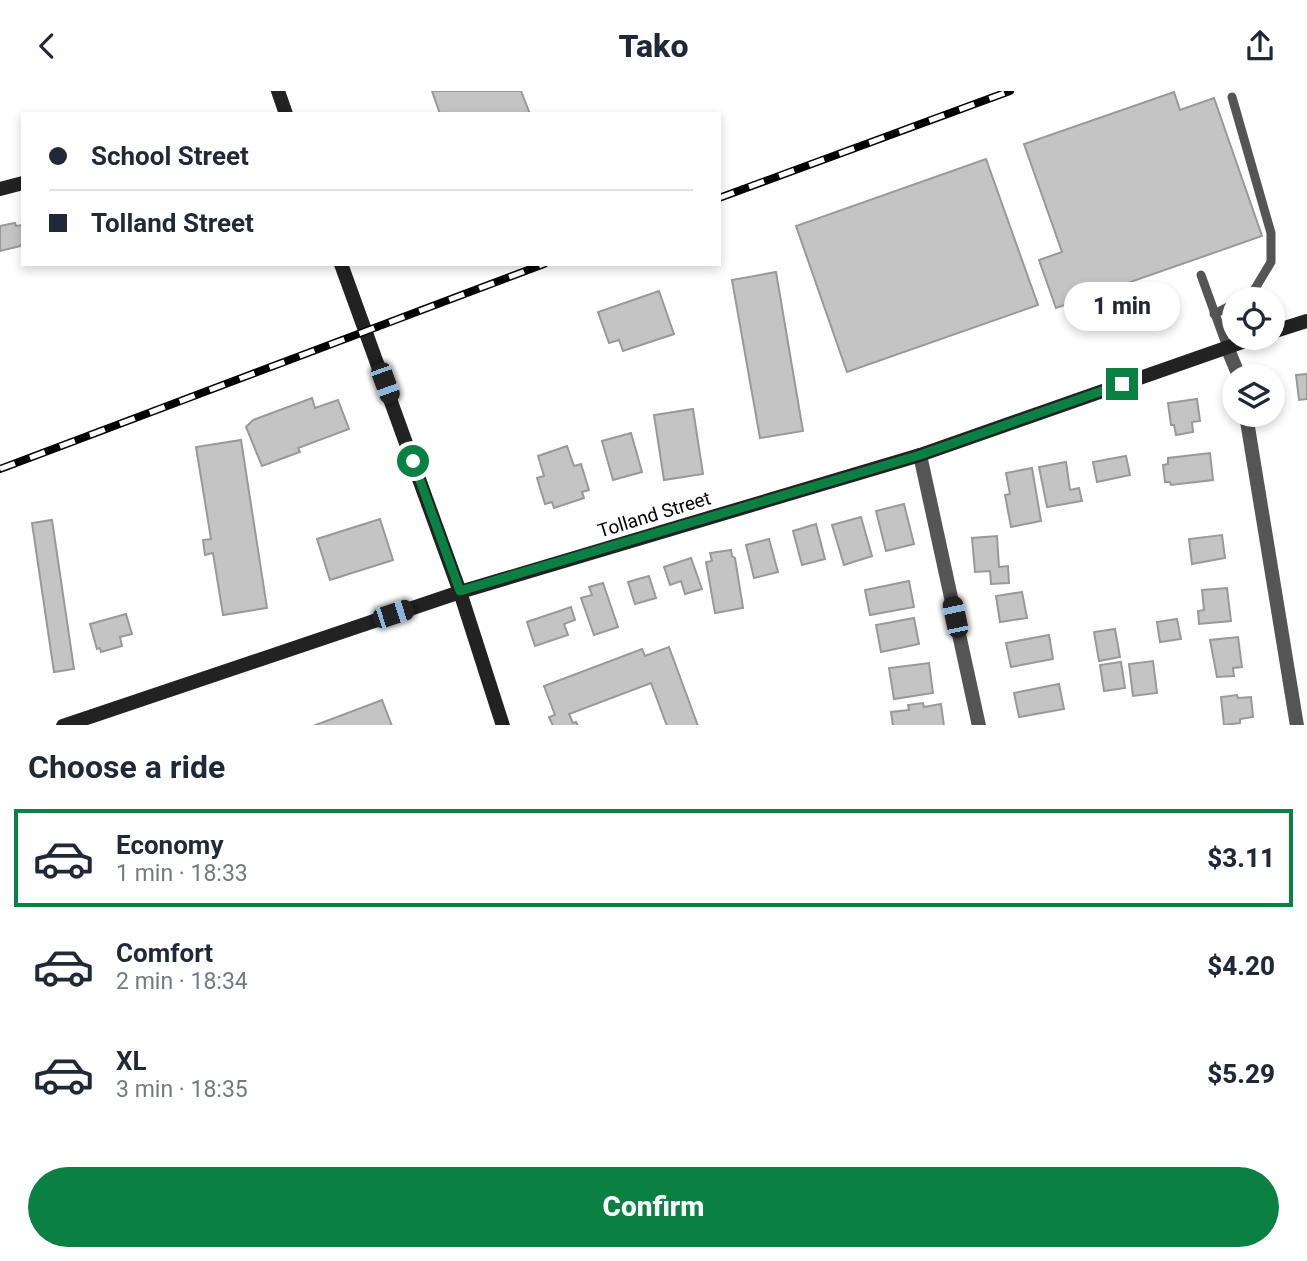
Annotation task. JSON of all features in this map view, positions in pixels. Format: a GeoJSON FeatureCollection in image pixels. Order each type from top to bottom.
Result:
{"type":"FeatureCollection","features":[{"type":"Feature","properties":{"kind":"main road"},"geometry":{"type":"LineString","coordinates":[[278,91],[285,112]]}},
{"type":"Feature","properties":{"kind":"main road"},"geometry":{"type":"LineString","coordinates":[[0,189],[21,184]]}},
{"type":"Feature","properties":{"kind":"main road"},"geometry":{"type":"LineString","coordinates":[[342,266],[460,591],[503,725]]}},
{"type":"Feature","properties":{"kind":"main road"},"geometry":{"type":"LineString","coordinates":[[1285,328],[1307,321]]}},
{"type":"Feature","properties":{"kind":"main road","name":"Tolland Street"},"geometry":{"type":"LineString","coordinates":[[66,725],[460,591],[920,455],[1222,349]]}},
{"type":"Feature","properties":{"kind":"street"},"geometry":{"type":"LineString","coordinates":[[1248,427],[1297,725]]}},
{"type":"Feature","properties":{"kind":"street"},"geometry":{"type":"LineString","coordinates":[[920,455],[979,725]]}},
{"type":"Feature","properties":{"kind":"lane"},"geometry":{"type":"LineString","coordinates":[[1232,97],[1271,233],[1271,262],[1256,287]]}},
{"type":"Feature","properties":{"kind":"lane"},"geometry":{"type":"LineString","coordinates":[[1201,275],[1222,334]]}},
{"type":"Feature","properties":{"kind":"lane"},"geometry":{"type":"LineString","coordinates":[[1214,314],[1222,310]]}},
{"type":"Feature","properties":{"kind":"building"},"geometry":{"type":"Polygon","coordinates":[[[432,91],[521,91],[529,112],[439,112],[432,91]]]}},
{"type":"Feature","properties":{"kind":"building"},"geometry":{"type":"Polygon","coordinates":[[[1174,92],[1180,110],[1214,98],[1262,236],[1056,308],[1039,260],[1062,252],[1024,144],[1174,92]]]}},
{"type":"Feature","properties":{"kind":"building"},"geometry":{"type":"Polygon","coordinates":[[[986,159],[1038,305],[847,372],[796,226],[986,159]]]}},
{"type":"Feature","properties":{"kind":"building"},"geometry":{"type":"Polygon","coordinates":[[[15,223],[16,226],[21,225],[20,246],[0,251],[0,226],[15,223]]]}},
{"type":"Feature","properties":{"kind":"building"},"geometry":{"type":"Polygon","coordinates":[[[776,272],[803,431],[760,438],[732,280],[776,272]]]}},
{"type":"Feature","properties":{"kind":"building"},"geometry":{"type":"Polygon","coordinates":[[[659,291],[674,334],[623,351],[619,340],[609,343],[598,312],[659,291]]]}},
{"type":"Feature","properties":{"kind":"building"},"geometry":{"type":"Polygon","coordinates":[[[1307,374],[1307,399],[1299,400],[1296,375],[1307,374]]]}},
{"type":"Feature","properties":{"kind":"building"},"geometry":{"type":"Polygon","coordinates":[[[312,398],[315,408],[338,400],[349,429],[298,448],[300,452],[262,466],[246,427],[253,420],[312,398]]]}},
{"type":"Feature","properties":{"kind":"building"},"geometry":{"type":"Polygon","coordinates":[[[1197,399],[1200,421],[1192,422],[1193,432],[1176,435],[1174,425],[1171,425],[1168,403],[1197,399]]]}},
{"type":"Feature","properties":{"kind":"building"},"geometry":{"type":"Polygon","coordinates":[[[693,409],[703,474],[664,480],[654,415],[693,409]]]}},
{"type":"Feature","properties":{"kind":"building"},"geometry":{"type":"Polygon","coordinates":[[[631,433],[642,472],[613,480],[602,441],[631,433]]]}},
{"type":"Feature","properties":{"kind":"building"},"geometry":{"type":"Polygon","coordinates":[[[241,440],[267,608],[223,615],[213,553],[205,555],[203,540],[211,539],[196,447],[241,440]]]}},
{"type":"Feature","properties":{"kind":"building"},"geometry":{"type":"Polygon","coordinates":[[[567,446],[574,466],[581,464],[589,490],[582,492],[584,498],[554,508],[552,502],[545,504],[537,478],[544,476],[538,456],[567,446]]]}},
{"type":"Feature","properties":{"kind":"building"},"geometry":{"type":"Polygon","coordinates":[[[1210,453],[1213,480],[1171,485],[1170,482],[1165,482],[1163,465],[1168,464],[1168,458],[1210,453]]]}},
{"type":"Feature","properties":{"kind":"building"},"geometry":{"type":"Polygon","coordinates":[[[1126,456],[1130,475],[1097,482],[1093,462],[1126,456]]]}},
{"type":"Feature","properties":{"kind":"building"},"geometry":{"type":"Polygon","coordinates":[[[1066,462],[1070,490],[1079,488],[1082,501],[1047,507],[1039,467],[1066,462]]]}},
{"type":"Feature","properties":{"kind":"building"},"geometry":{"type":"Polygon","coordinates":[[[1032,468],[1041,521],[1011,527],[1005,495],[1010,494],[1006,473],[1032,468]]]}},
{"type":"Feature","properties":{"kind":"building"},"geometry":{"type":"Polygon","coordinates":[[[904,504],[914,544],[886,551],[876,511],[904,504]]]}},
{"type":"Feature","properties":{"kind":"building"},"geometry":{"type":"Polygon","coordinates":[[[861,517],[872,556],[844,565],[832,525],[861,517]]]}},
{"type":"Feature","properties":{"kind":"building"},"geometry":{"type":"Polygon","coordinates":[[[380,519],[393,560],[330,580],[317,539],[380,519]]]}},
{"type":"Feature","properties":{"kind":"building"},"geometry":{"type":"Polygon","coordinates":[[[52,520],[74,669],[54,672],[32,523],[52,520]]]}},
{"type":"Feature","properties":{"kind":"building"},"geometry":{"type":"Polygon","coordinates":[[[816,524],[825,559],[802,565],[793,531],[816,524]]]}},
{"type":"Feature","properties":{"kind":"building"},"geometry":{"type":"Polygon","coordinates":[[[1222,535],[1225,558],[1192,564],[1189,539],[1222,535]]]}},
{"type":"Feature","properties":{"kind":"building"},"geometry":{"type":"Polygon","coordinates":[[[997,536],[999,567],[1008,566],[1009,583],[991,584],[990,571],[975,572],[972,538],[997,536]]]}},
{"type":"Feature","properties":{"kind":"building"},"geometry":{"type":"Polygon","coordinates":[[[769,539],[778,572],[754,578],[746,545],[769,539]]]}},
{"type":"Feature","properties":{"kind":"building"},"geometry":{"type":"Polygon","coordinates":[[[731,550],[735,558],[743,608],[715,613],[706,562],[712,561],[710,553],[731,550]]]}},
{"type":"Feature","properties":{"kind":"building"},"geometry":{"type":"Polygon","coordinates":[[[691,558],[702,589],[685,594],[681,581],[670,585],[664,567],[691,558]]]}},
{"type":"Feature","properties":{"kind":"building"},"geometry":{"type":"Polygon","coordinates":[[[649,576],[656,598],[635,604],[628,582],[649,576]]]}},
{"type":"Feature","properties":{"kind":"building"},"geometry":{"type":"Polygon","coordinates":[[[909,581],[914,607],[870,615],[865,590],[909,581]]]}},
{"type":"Feature","properties":{"kind":"building"},"geometry":{"type":"Polygon","coordinates":[[[603,583],[618,627],[594,635],[581,598],[592,595],[589,587],[603,583]]]}},
{"type":"Feature","properties":{"kind":"building"},"geometry":{"type":"Polygon","coordinates":[[[1227,588],[1231,621],[1199,624],[1198,611],[1204,610],[1202,590],[1227,588]]]}},
{"type":"Feature","properties":{"kind":"building"},"geometry":{"type":"Polygon","coordinates":[[[1022,592],[1027,618],[1000,622],[996,596],[1022,592]]]}},
{"type":"Feature","properties":{"kind":"building"},"geometry":{"type":"Polygon","coordinates":[[[571,607],[575,620],[564,624],[568,635],[535,646],[527,622],[571,607]]]}},
{"type":"Feature","properties":{"kind":"building"},"geometry":{"type":"Polygon","coordinates":[[[126,614],[132,634],[120,637],[122,646],[101,652],[100,648],[97,649],[90,624],[126,614]]]}},
{"type":"Feature","properties":{"kind":"building"},"geometry":{"type":"Polygon","coordinates":[[[914,618],[919,644],[881,652],[876,625],[914,618]]]}},
{"type":"Feature","properties":{"kind":"building"},"geometry":{"type":"Polygon","coordinates":[[[1177,619],[1181,639],[1160,642],[1157,622],[1177,619]]]}},
{"type":"Feature","properties":{"kind":"building"},"geometry":{"type":"Polygon","coordinates":[[[1115,629],[1120,657],[1099,661],[1094,632],[1115,629]]]}},
{"type":"Feature","properties":{"kind":"building"},"geometry":{"type":"Polygon","coordinates":[[[1049,635],[1053,659],[1011,667],[1006,643],[1049,635]]]}},
{"type":"Feature","properties":{"kind":"building"},"geometry":{"type":"Polygon","coordinates":[[[1238,637],[1242,667],[1233,668],[1234,676],[1217,677],[1210,640],[1238,637]]]}},
{"type":"Feature","properties":{"kind":"building"},"geometry":{"type":"Polygon","coordinates":[[[669,647],[698,725],[667,725],[651,683],[569,714],[573,723],[576,722],[578,725],[553,725],[549,717],[555,715],[544,686],[642,649],[645,656],[669,647]]]}},
{"type":"Feature","properties":{"kind":"building"},"geometry":{"type":"Polygon","coordinates":[[[1153,661],[1157,693],[1133,696],[1129,664],[1153,661]]]}},
{"type":"Feature","properties":{"kind":"building"},"geometry":{"type":"Polygon","coordinates":[[[1121,662],[1125,688],[1104,691],[1100,665],[1121,662]]]}},
{"type":"Feature","properties":{"kind":"building"},"geometry":{"type":"Polygon","coordinates":[[[929,663],[933,693],[894,699],[889,668],[929,663]]]}},
{"type":"Feature","properties":{"kind":"building"},"geometry":{"type":"Polygon","coordinates":[[[1059,684],[1064,709],[1019,717],[1014,693],[1059,684]]]}},
{"type":"Feature","properties":{"kind":"building"},"geometry":{"type":"Polygon","coordinates":[[[1237,695],[1238,698],[1251,697],[1253,717],[1240,719],[1240,723],[1224,725],[1221,697],[1237,695]]]}},
{"type":"Feature","properties":{"kind":"building"},"geometry":{"type":"Polygon","coordinates":[[[382,700],[392,725],[316,725],[382,700]]]}},
{"type":"Feature","properties":{"kind":"building"},"geometry":{"type":"Polygon","coordinates":[[[923,703],[924,707],[941,704],[944,725],[893,725],[891,712],[909,710],[908,705],[923,703]]]}},
{"type":"Feature","properties":{"kind":"railway"},"geometry":{"type":"LineString","coordinates":[[721,197],[1010,91]]}},
{"type":"Feature","properties":{"kind":"railway"},"geometry":{"type":"LineString","coordinates":[[0,469],[539,266]]}},
{"type":"Feature","properties":{"kind":"route"},"geometry":{"type":"LineString","coordinates":[[413,461],[460,591],[920,455],[1122,384]]}}]}
